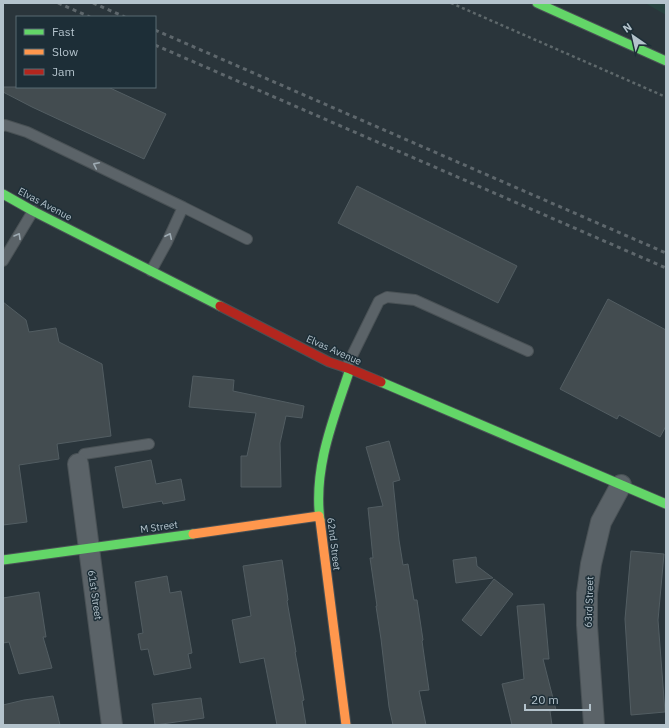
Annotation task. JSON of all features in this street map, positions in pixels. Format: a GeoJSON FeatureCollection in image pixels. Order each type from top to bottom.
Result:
{"type":"FeatureCollection","features":[{"type":"Feature","properties":{"kind":"street"},"geometry":{"type":"LineString","coordinates":[[537,3],[666,61]]}},
{"type":"Feature","properties":{"kind":"street","name":"Elvas Avenue"},"geometry":{"type":"LineString","coordinates":[[3,194],[33,211],[329,362],[666,504]]}},
{"type":"Feature","properties":{"kind":"street","name":"62nd Street"},"geometry":{"type":"LineString","coordinates":[[346,725],[319,516],[318,483],[324,449],[348,369]]}},
{"type":"Feature","properties":{"kind":"street","name":"61st Street"},"geometry":{"type":"LineString","coordinates":[[78,464],[112,725]]}},
{"type":"Feature","properties":{"kind":"street","name":"63rd Street"},"geometry":{"type":"LineString","coordinates":[[594,725],[587,625],[587,593],[591,564],[601,522],[621,485]]}},
{"type":"Feature","properties":{"kind":"street","name":"M Street"},"geometry":{"type":"LineString","coordinates":[[3,560],[319,516]]}},
{"type":"Feature","properties":{"kind":"lane"},"geometry":{"type":"LineString","coordinates":[[3,126],[5,125],[27,132],[247,239]]}},
{"type":"Feature","properties":{"kind":"lane"},"geometry":{"type":"LineString","coordinates":[[151,271],[167,242],[183,207]]}},
{"type":"Feature","properties":{"kind":"lane"},"geometry":{"type":"LineString","coordinates":[[3,261],[33,211]]}},
{"type":"Feature","properties":{"kind":"lane"},"geometry":{"type":"LineString","coordinates":[[348,369],[378,301],[387,297],[414,300],[528,350]]}},
{"type":"Feature","properties":{"kind":"lane"},"geometry":{"type":"LineString","coordinates":[[78,464],[84,454],[149,444]]}},
{"type":"Feature","properties":{"kind":"path"},"geometry":{"type":"LineString","coordinates":[[451,3],[666,97]]}},
{"type":"Feature","properties":{"kind":"green space"},"geometry":{"type":"Polygon","coordinates":[[[645,3],[666,3],[666,15],[645,3]]]}},
{"type":"Feature","properties":{"kind":"building"},"geometry":{"type":"Polygon","coordinates":[[[3,87],[110,88],[166,114],[144,159],[3,92],[3,87]]]}},
{"type":"Feature","properties":{"kind":"building"},"geometry":{"type":"Polygon","coordinates":[[[357,186],[517,266],[498,303],[338,223],[357,186]]]}},
{"type":"Feature","properties":{"kind":"building"},"geometry":{"type":"Polygon","coordinates":[[[608,299],[666,330],[666,426],[660,437],[619,415],[617,419],[560,389],[608,299]]]}},
{"type":"Feature","properties":{"kind":"building"},"geometry":{"type":"Polygon","coordinates":[[[3,302],[26,320],[29,332],[56,328],[59,342],[102,364],[111,436],[57,444],[59,459],[19,465],[27,522],[3,525],[3,302]]]}},
{"type":"Feature","properties":{"kind":"building"},"geometry":{"type":"Polygon","coordinates":[[[193,376],[234,380],[233,391],[304,406],[302,418],[286,416],[280,443],[281,487],[241,487],[241,456],[247,456],[256,413],[189,407],[193,376]]]}},
{"type":"Feature","properties":{"kind":"building"},"geometry":{"type":"Polygon","coordinates":[[[389,441],[400,480],[393,482],[403,565],[408,564],[414,600],[417,600],[423,640],[429,690],[419,691],[426,725],[393,725],[389,707],[370,558],[373,558],[368,508],[383,506],[366,447],[389,441]]]}},
{"type":"Feature","properties":{"kind":"building"},"geometry":{"type":"Polygon","coordinates":[[[151,460],[156,484],[181,479],[185,500],[163,504],[162,501],[123,508],[115,467],[151,460]]]}},
{"type":"Feature","properties":{"kind":"building"},"geometry":{"type":"Polygon","coordinates":[[[631,551],[664,554],[658,620],[665,712],[631,715],[625,619],[631,551]]]}},
{"type":"Feature","properties":{"kind":"building"},"geometry":{"type":"Polygon","coordinates":[[[476,557],[477,566],[493,578],[456,583],[453,560],[476,557]]]}},
{"type":"Feature","properties":{"kind":"building"},"geometry":{"type":"Polygon","coordinates":[[[282,560],[295,652],[304,700],[302,701],[306,725],[277,725],[264,658],[240,663],[232,620],[251,616],[243,566],[282,560]]]}},
{"type":"Feature","properties":{"kind":"building"},"geometry":{"type":"Polygon","coordinates":[[[167,576],[170,593],[181,591],[192,653],[188,654],[191,668],[154,675],[148,649],[141,650],[138,634],[143,633],[135,582],[167,576]]]}},
{"type":"Feature","properties":{"kind":"building"},"geometry":{"type":"Polygon","coordinates":[[[494,579],[513,594],[481,636],[462,620],[494,579]]]}},
{"type":"Feature","properties":{"kind":"building"},"geometry":{"type":"Polygon","coordinates":[[[39,592],[46,637],[43,637],[52,668],[19,674],[9,642],[3,643],[3,598],[39,592]]]}},
{"type":"Feature","properties":{"kind":"building"},"geometry":{"type":"Polygon","coordinates":[[[544,604],[549,659],[543,659],[556,710],[550,711],[552,725],[512,725],[502,684],[524,679],[517,606],[544,604]]]}},
{"type":"Feature","properties":{"kind":"building"},"geometry":{"type":"Polygon","coordinates":[[[53,696],[60,725],[3,725],[3,705],[24,700],[53,696]]]}},
{"type":"Feature","properties":{"kind":"building"},"geometry":{"type":"Polygon","coordinates":[[[201,698],[204,718],[155,725],[152,704],[201,698]]]}},
{"type":"Feature","properties":{"kind":"railway"},"geometry":{"type":"LineString","coordinates":[[58,3],[88,16]]}},
{"type":"Feature","properties":{"kind":"railway"},"geometry":{"type":"LineString","coordinates":[[93,3],[123,16]]}},
{"type":"Feature","properties":{"kind":"railway"},"geometry":{"type":"LineString","coordinates":[[156,30],[666,253]]}},
{"type":"Feature","properties":{"kind":"railway"},"geometry":{"type":"LineString","coordinates":[[156,45],[666,268]]}},
{"type":"Feature","properties":{"kind":"traffic: fast"},"geometry":{"type":"LineString","coordinates":[[537,3],[666,61]]}},
{"type":"Feature","properties":{"kind":"traffic: fast"},"geometry":{"type":"LineString","coordinates":[[3,194],[33,211],[220,306]]}},
{"type":"Feature","properties":{"kind":"traffic: fast"},"geometry":{"type":"LineString","coordinates":[[320,520],[319,481],[322,462],[326,443],[350,369]]}},
{"type":"Feature","properties":{"kind":"traffic: fast"},"geometry":{"type":"LineString","coordinates":[[381,382],[666,504]]}},
{"type":"Feature","properties":{"kind":"traffic: fast"},"geometry":{"type":"LineString","coordinates":[[3,560],[193,534]]}},
{"type":"Feature","properties":{"kind":"traffic: slow"},"geometry":{"type":"LineString","coordinates":[[193,534],[319,516]]}},
{"type":"Feature","properties":{"kind":"traffic: slow"},"geometry":{"type":"LineString","coordinates":[[320,520],[346,725]]}},
{"type":"Feature","properties":{"kind":"traffic: jam"},"geometry":{"type":"LineString","coordinates":[[220,306],[329,362],[381,382]]}}]}
